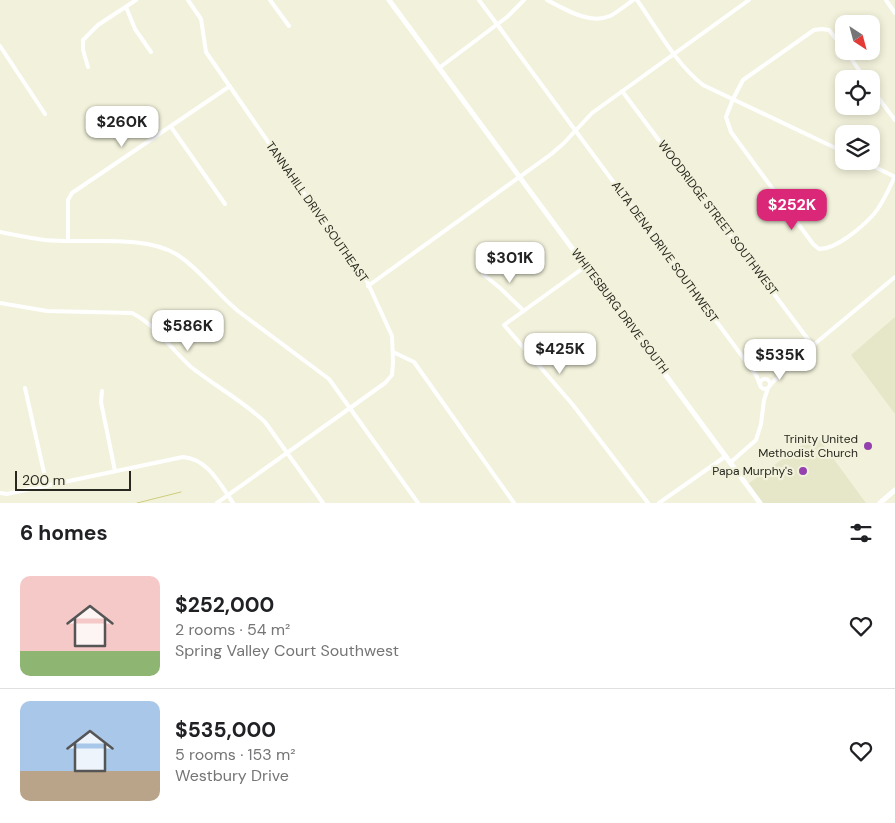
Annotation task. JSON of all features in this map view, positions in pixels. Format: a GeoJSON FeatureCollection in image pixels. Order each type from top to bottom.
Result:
{"type":"FeatureCollection","features":[{"type":"Feature","properties":{"kind":"main road","name":"WHITESBURG DRIVE SOUTH"},"geometry":{"type":"LineString","coordinates":[[389,0],[760,503]]}},
{"type":"Feature","properties":{"kind":"main road"},"geometry":{"type":"LineString","coordinates":[[880,503],[895,490]]}},
{"type":"Feature","properties":{"kind":"street"},"geometry":{"type":"LineString","coordinates":[[88,67],[83,50],[83,40],[93,29],[136,0]]}},
{"type":"Feature","properties":{"kind":"street","name":"TANNAHILL DRIVE SOUTHEAST"},"geometry":{"type":"LineString","coordinates":[[188,0],[201,20],[206,52],[311,204],[365,277],[392,336],[393,352],[392,375],[385,383],[217,503]]}},
{"type":"Feature","properties":{"kind":"street"},"geometry":{"type":"LineString","coordinates":[[270,0],[289,26]]}},
{"type":"Feature","properties":{"kind":"street","name":"ALTA DENA DRIVE SOUTHWEST"},"geometry":{"type":"LineString","coordinates":[[478,0],[756,374],[764,400]]}},
{"type":"Feature","properties":{"kind":"street"},"geometry":{"type":"LineString","coordinates":[[440,68],[507,17],[524,0]]}},
{"type":"Feature","properties":{"kind":"street"},"geometry":{"type":"LineString","coordinates":[[546,0],[581,16],[595,18],[609,16],[633,0]]}},
{"type":"Feature","properties":{"kind":"street"},"geometry":{"type":"LineString","coordinates":[[637,0],[674,53],[694,78],[703,85],[835,148]]}},
{"type":"Feature","properties":{"kind":"street"},"geometry":{"type":"LineString","coordinates":[[368,286],[520,177],[556,149],[592,112],[749,0]]}},
{"type":"Feature","properties":{"kind":"street"},"geometry":{"type":"LineString","coordinates":[[886,0],[895,13]]}},
{"type":"Feature","properties":{"kind":"street"},"geometry":{"type":"LineString","coordinates":[[126,7],[135,30],[151,52]]}},
{"type":"Feature","properties":{"kind":"street"},"geometry":{"type":"LineString","coordinates":[[835,38],[829,30],[814,30],[743,80],[726,117],[731,132],[813,244],[819,249],[829,249],[851,234],[874,214],[895,176],[880,169]]}},
{"type":"Feature","properties":{"kind":"street"},"geometry":{"type":"LineString","coordinates":[[0,46],[45,114]]}},
{"type":"Feature","properties":{"kind":"street"},"geometry":{"type":"LineString","coordinates":[[68,241],[68,200],[72,193],[230,86]]}},
{"type":"Feature","properties":{"kind":"street","name":"WOODRIDGE STREET SOUTHWEST"},"geometry":{"type":"LineString","coordinates":[[622,91],[812,346]]}},
{"type":"Feature","properties":{"kind":"street"},"geometry":{"type":"LineString","coordinates":[[880,100],[895,120]]}},
{"type":"Feature","properties":{"kind":"street"},"geometry":{"type":"LineString","coordinates":[[171,127],[226,204]]}},
{"type":"Feature","properties":{"kind":"street"},"geometry":{"type":"LineString","coordinates":[[0,232],[45,240],[142,243],[176,254],[192,266],[238,311],[329,379],[418,503]]}},
{"type":"Feature","properties":{"kind":"street"},"geometry":{"type":"LineString","coordinates":[[586,266],[504,326],[573,405],[648,503]]}},
{"type":"Feature","properties":{"kind":"street"},"geometry":{"type":"LineString","coordinates":[[483,274],[524,311]]}},
{"type":"Feature","properties":{"kind":"street"},"geometry":{"type":"LineString","coordinates":[[730,462],[756,440],[761,424],[764,400],[769,386],[812,346],[895,277]]}},
{"type":"Feature","properties":{"kind":"street"},"geometry":{"type":"LineString","coordinates":[[0,303],[47,311],[132,313],[144,319],[193,368],[256,413],[265,422],[323,503]]}},
{"type":"Feature","properties":{"kind":"street"},"geometry":{"type":"LineString","coordinates":[[393,352],[414,362],[514,503]]}},
{"type":"Feature","properties":{"kind":"street","name":"ALTA DENA DRIVE SOUTHWEST"},"geometry":{"type":"LineString","coordinates":[[756,374],[766,379]]}},
{"type":"Feature","properties":{"kind":"street"},"geometry":{"type":"LineString","coordinates":[[769,386],[761,386],[762,380],[778,376]]}},
{"type":"Feature","properties":{"kind":"street"},"geometry":{"type":"LineString","coordinates":[[766,379],[769,386]]}},
{"type":"Feature","properties":{"kind":"street"},"geometry":{"type":"LineString","coordinates":[[25,388],[46,486]]}},
{"type":"Feature","properties":{"kind":"street"},"geometry":{"type":"LineString","coordinates":[[102,391],[101,402],[115,471]]}},
{"type":"Feature","properties":{"kind":"street"},"geometry":{"type":"LineString","coordinates":[[659,503],[726,456]]}},
{"type":"Feature","properties":{"kind":"street"},"geometry":{"type":"LineString","coordinates":[[0,493],[7,494],[188,457],[194,458],[207,467],[233,503]]}},
{"type":"Feature","properties":{"kind":"shaded area"},"geometry":{"type":"Polygon","coordinates":[[[895,317],[895,414],[851,355],[895,317]]]}},
{"type":"Feature","properties":{"kind":"shaded area"},"geometry":{"type":"Polygon","coordinates":[[[816,435],[866,503],[758,503],[745,486],[816,435]]]}},
{"type":"Feature","properties":{"kind":"waterway"},"geometry":{"type":"LineString","coordinates":[[137,503],[181,492]]}},
{"type":"Feature","properties":{"kind":"place","name":"Trinity United Methodist Church"},"geometry":{"type":"Point","coordinates":[868,446]}},
{"type":"Feature","properties":{"kind":"place","name":"Papa Murphy's"},"geometry":{"type":"Point","coordinates":[803,471]}}]}
